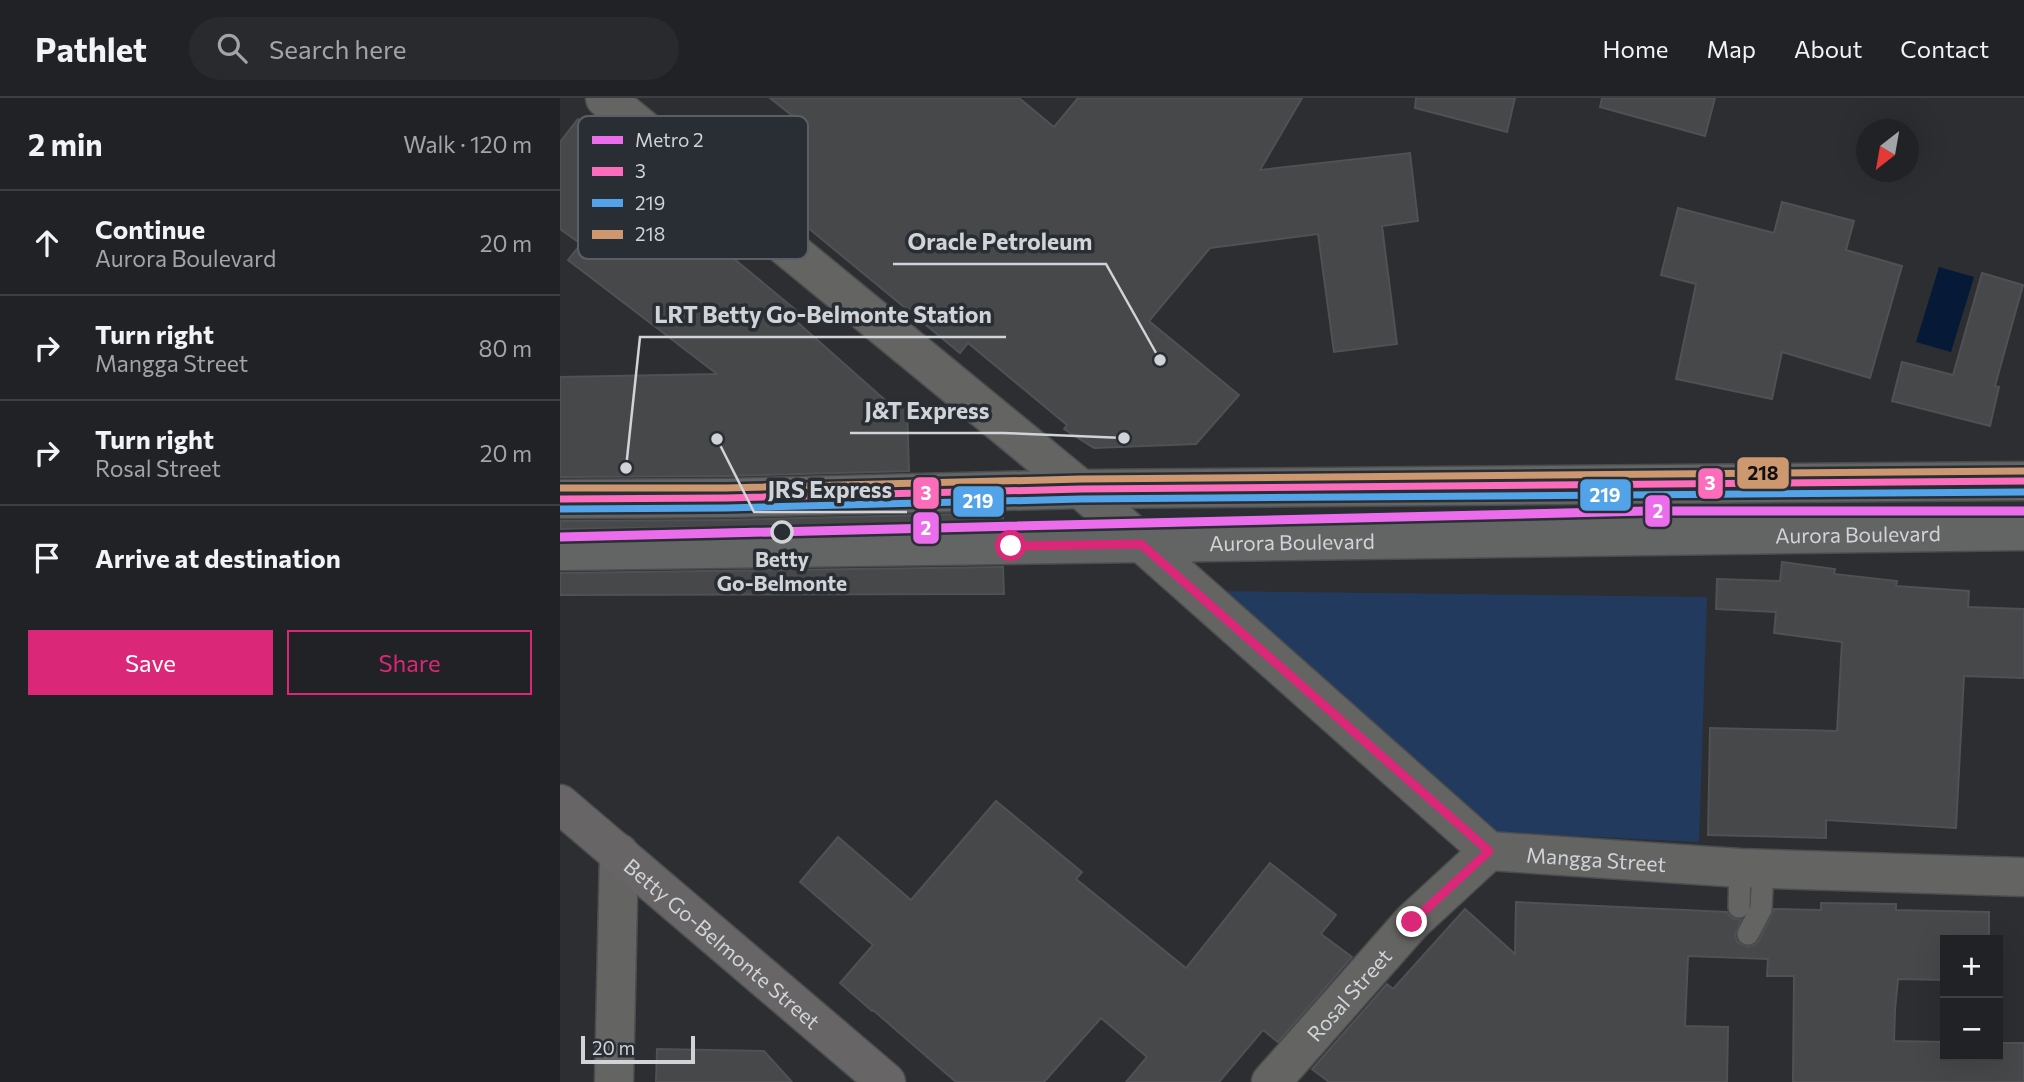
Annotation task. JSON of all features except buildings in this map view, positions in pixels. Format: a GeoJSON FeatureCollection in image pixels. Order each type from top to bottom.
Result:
{"type":"FeatureCollection","features":[{"type":"Feature","properties":{"kind":"main road"},"geometry":{"type":"LineString","coordinates":[[560,499],[726,498],[1081,489],[2024,481]]}},
{"type":"Feature","properties":{"kind":"main road","name":"Aurora Boulevard"},"geometry":{"type":"LineString","coordinates":[[560,551],[2024,531]]}},
{"type":"Feature","properties":{"kind":"street"},"geometry":{"type":"LineString","coordinates":[[605,98],[627,116]]}},
{"type":"Feature","properties":{"kind":"street"},"geometry":{"type":"LineString","coordinates":[[801,259],[1081,489],[1489,851]]}},
{"type":"Feature","properties":{"kind":"street","name":"Betty Go-Belmonte Street"},"geometry":{"type":"LineString","coordinates":[[560,804],[886,1082]]}},
{"type":"Feature","properties":{"kind":"street","name":"Mangga Street"},"geometry":{"type":"LineString","coordinates":[[1489,851],[1751,868],[2024,877]]}},
{"type":"Feature","properties":{"kind":"street","name":"Rosal Street"},"geometry":{"type":"LineString","coordinates":[[1271,1082],[1412,922],[1489,851]]}},
{"type":"Feature","properties":{"kind":"street"},"geometry":{"type":"LineString","coordinates":[[614,1082],[620,853]]}},
{"type":"Feature","properties":{"kind":"lane"},"geometry":{"type":"LineString","coordinates":[[1739,907],[1751,868]]}},
{"type":"Feature","properties":{"kind":"lane"},"geometry":{"type":"LineString","coordinates":[[1748,933],[1761,909],[1751,868]]}},
{"type":"Feature","properties":{"kind":"shaded area"},"geometry":{"type":"Polygon","coordinates":[[[1939,267],[1974,277],[1951,352],[1916,342],[1939,267]]]}},
{"type":"Feature","properties":{"kind":"shaded area"},"geometry":{"type":"Polygon","coordinates":[[[1217,591],[1707,597],[1699,842],[1495,832],[1217,591]]]}},
{"type":"Feature","properties":{"kind":"metro line","name":"2"},"geometry":{"type":"LineString","coordinates":[[560,537],[1647,511],[2024,511]]}},
{"type":"Feature","properties":{"kind":"transit line","name":"218"},"geometry":{"type":"LineString","coordinates":[[560,488],[726,488],[1081,479],[2024,471]]}},
{"type":"Feature","properties":{"kind":"transit line","name":"3"},"geometry":{"type":"LineString","coordinates":[[560,499],[726,498],[1081,489],[2024,481]]}},
{"type":"Feature","properties":{"kind":"transit line","name":"219"},"geometry":{"type":"LineString","coordinates":[[560,509],[726,508],[1081,499],[2024,492]]}},
{"type":"Feature","properties":{"kind":"place","name":"Oracle Petroleum"},"geometry":{"type":"Point","coordinates":[1160,360]}},
{"type":"Feature","properties":{"kind":"place","name":"J&T Express"},"geometry":{"type":"Point","coordinates":[1124,438]}},
{"type":"Feature","properties":{"kind":"place","name":"JRS Express"},"geometry":{"type":"Point","coordinates":[717,439]}},
{"type":"Feature","properties":{"kind":"place","name":"LRT Betty Go-Belmonte Station"},"geometry":{"type":"Point","coordinates":[626,468]}},
{"type":"Feature","properties":{"kind":"place","name":"Betty Go-Belmonte"},"geometry":{"type":"Point","coordinates":[782,532]}},
{"type":"Feature","properties":{"kind":"route"},"geometry":{"type":"LineString","coordinates":[[1011,546],[1141,544],[1489,851],[1412,922]]}}]}
